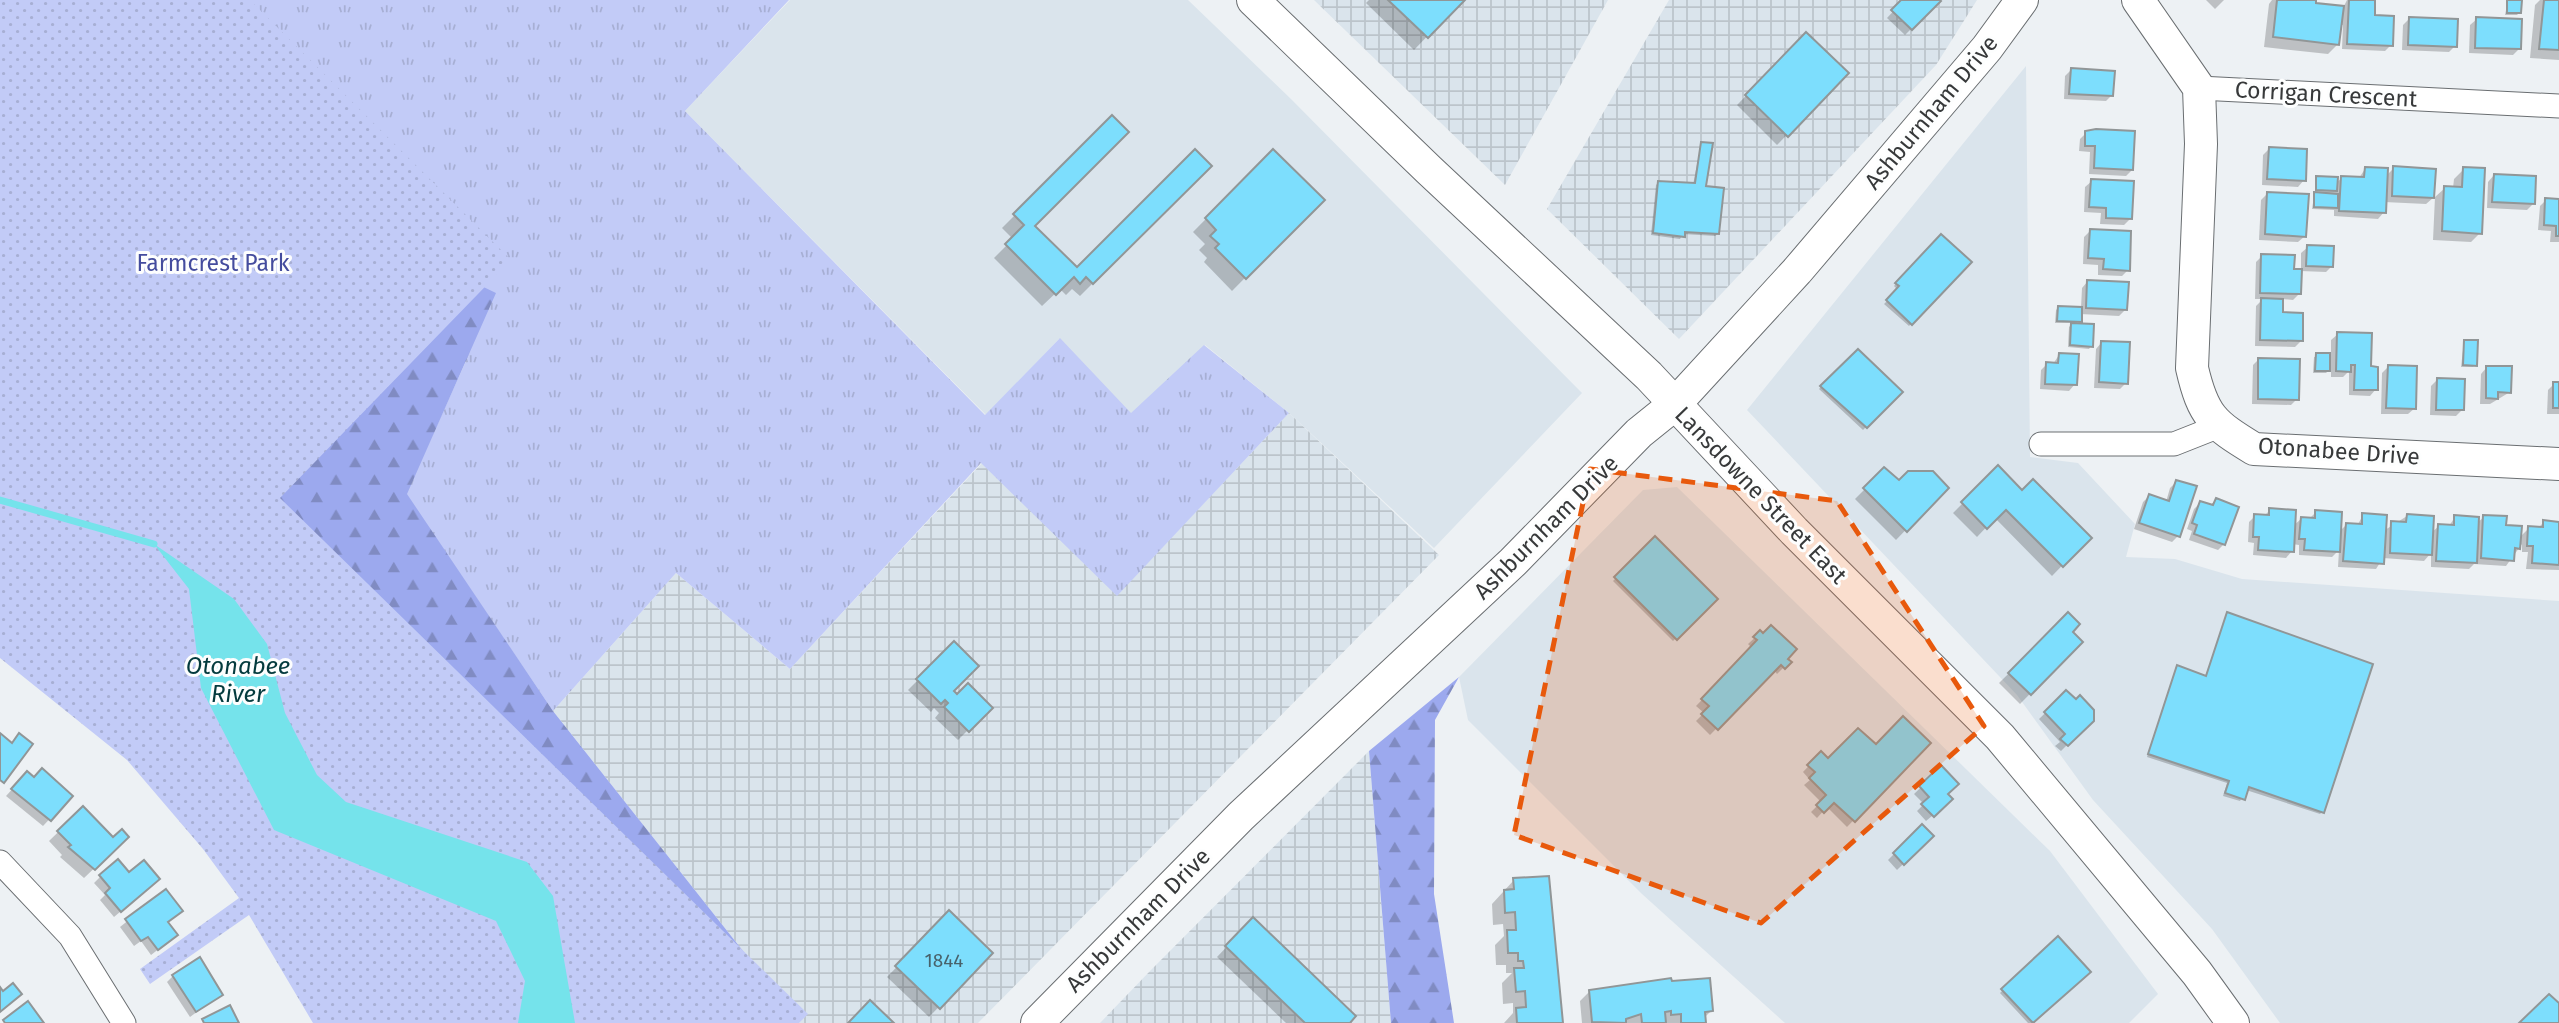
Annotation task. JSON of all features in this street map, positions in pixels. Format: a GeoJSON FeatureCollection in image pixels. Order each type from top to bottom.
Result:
{"type":"FeatureCollection","features":[{"type":"Feature","properties":{"kind":"main road","name":"Lansdowne Street East"},"geometry":{"type":"LineString","coordinates":[[1253,0],[1649,376],[1810,548],[1915,649],[2008,746],[2197,973],[2233,1023]]}},
{"type":"Feature","properties":{"kind":"main road","name":"Ashburnham Drive"},"geometry":{"type":"LineString","coordinates":[[1037,1023],[1241,816],[1513,562],[1639,433],[1675,404],[1797,271],[1987,48],[2022,0]]}},
{"type":"Feature","properties":{"kind":"main road"},"geometry":{"type":"LineString","coordinates":[[2138,0],[2199,88]]}},
{"type":"Feature","properties":{"kind":"main road","name":"Otonabee Drive"},"geometry":{"type":"LineString","coordinates":[[2199,88],[2201,144],[2192,368],[2199,398],[2217,427],[2255,449],[2559,464]]}},
{"type":"Feature","properties":{"kind":"street","name":"Corrigan Crescent"},"geometry":{"type":"LineString","coordinates":[[2199,88],[2559,106]]}},
{"type":"Feature","properties":{"kind":"street"},"geometry":{"type":"LineString","coordinates":[[2041,444],[2174,444],[2217,427]]}},
{"type":"Feature","properties":{"kind":"street"},"geometry":{"type":"LineString","coordinates":[[0,862],[70,936],[124,1023]]}},
{"type":"Feature","properties":{"kind":"highlighted area"},"geometry":{"type":"Polygon","coordinates":[[[1590,469],[1837,501],[1984,726],[1761,923],[1514,835],[1590,469]]]}},
{"type":"Feature","properties":{"kind":"shaded area"},"geometry":{"type":"Polygon","coordinates":[[[790,0],[1188,0],[1291,99],[1582,393],[1434,548],[1289,413],[1205,345],[1131,414],[1059,339],[986,415],[685,111],[790,0]]]}},
{"type":"Feature","properties":{"kind":"shaded area"},"geometry":{"type":"Polygon","coordinates":[[[1314,0],[1608,0],[1505,185],[1314,0]]]}},
{"type":"Feature","properties":{"kind":"shaded area"},"geometry":{"type":"Polygon","coordinates":[[[1669,0],[1977,0],[1936,65],[1679,339],[1547,209],[1669,0]]]}},
{"type":"Feature","properties":{"kind":"shaded area"},"geometry":{"type":"Polygon","coordinates":[[[2026,66],[2030,457],[2078,463],[2135,524],[2126,557],[2175,559],[2242,579],[2559,601],[2559,1023],[2280,1023],[2212,929],[2093,800],[2017,695],[1747,410],[2026,66]]]}},
{"type":"Feature","properties":{"kind":"shaded area"},"geometry":{"type":"Polygon","coordinates":[[[1289,413],[1439,555],[978,1023],[799,1023],[807,1014],[747,956],[553,711],[676,573],[790,669],[982,463],[1117,595],[1289,413]]]}},
{"type":"Feature","properties":{"kind":"shaded area"},"geometry":{"type":"Polygon","coordinates":[[[1677,487],[2050,851],[2158,994],[2129,1023],[1785,1023],[1642,894],[1468,720],[1459,677],[1643,490],[1677,487]]]}},
{"type":"Feature","properties":{"kind":"shaded area"},"geometry":{"type":"Polygon","coordinates":[[[1369,751],[1391,1023],[1100,1023],[1151,970],[1369,751]]]}},
{"type":"Feature","properties":{"kind":"green space","name":"Farmcrest Park"},"geometry":{"type":"Polygon","coordinates":[[[0,0],[250,0],[511,260],[280,498],[808,1014],[799,1023],[313,1023],[249,915],[150,984],[140,969],[239,898],[203,849],[127,760],[0,658],[0,0]]]}},
{"type":"Feature","properties":{"kind":"green space"},"geometry":{"type":"Polygon","coordinates":[[[194,0],[789,0],[685,111],[985,415],[1060,338],[1131,413],[1204,345],[1289,413],[1117,596],[981,463],[790,669],[676,573],[553,711],[406,494],[466,361],[471,281],[194,0]]]}},
{"type":"Feature","properties":{"kind":"green space"},"geometry":{"type":"Polygon","coordinates":[[[0,273],[471,281],[496,293],[407,494],[553,711],[747,956],[0,273]]]}},
{"type":"Feature","properties":{"kind":"green space"},"geometry":{"type":"Polygon","coordinates":[[[1459,677],[1435,720],[1434,894],[1454,1023],[1391,1023],[1369,751],[1459,677]]]}},
{"type":"Feature","properties":{"kind":"water","name":"Otonabee River"},"geometry":{"type":"Polygon","coordinates":[[[154,544],[234,599],[267,644],[285,713],[317,775],[346,802],[527,862],[553,896],[575,1023],[518,1023],[525,981],[496,921],[274,830],[201,688],[189,589],[154,544]]]}},
{"type":"Feature","properties":{"kind":"building"},"geometry":{"type":"Polygon","coordinates":[[[1388,0],[1465,0],[1428,38],[1388,0]]]}},
{"type":"Feature","properties":{"kind":"building"},"geometry":{"type":"Polygon","coordinates":[[[1901,0],[1941,1],[1912,30],[1891,10],[1901,0]]]}},
{"type":"Feature","properties":{"kind":"building"},"geometry":{"type":"Polygon","coordinates":[[[2277,0],[2316,0],[2316,3],[2344,6],[2339,45],[2273,37],[2277,0]]]}},
{"type":"Feature","properties":{"kind":"building"},"geometry":{"type":"Polygon","coordinates":[[[2349,0],[2375,0],[2375,15],[2394,16],[2393,46],[2347,44],[2349,0]]]}},
{"type":"Feature","properties":{"kind":"building"},"geometry":{"type":"Polygon","coordinates":[[[2507,0],[2522,0],[2521,13],[2507,13],[2507,0]]]}},
{"type":"Feature","properties":{"kind":"building"},"geometry":{"type":"Polygon","coordinates":[[[2544,0],[2559,0],[2559,50],[2539,49],[2544,0]]]}},
{"type":"Feature","properties":{"kind":"building"},"geometry":{"type":"Polygon","coordinates":[[[2409,17],[2458,19],[2457,47],[2408,45],[2409,17]]]}},
{"type":"Feature","properties":{"kind":"building"},"geometry":{"type":"Polygon","coordinates":[[[2476,17],[2522,19],[2521,49],[2475,48],[2476,17]]]}},
{"type":"Feature","properties":{"kind":"building"},"geometry":{"type":"Polygon","coordinates":[[[1806,32],[1849,73],[1788,137],[1745,95],[1806,32]]]}},
{"type":"Feature","properties":{"kind":"building"},"geometry":{"type":"Polygon","coordinates":[[[2071,68],[2115,71],[2113,96],[2069,94],[2071,68]]]}},
{"type":"Feature","properties":{"kind":"building"},"geometry":{"type":"Polygon","coordinates":[[[1112,115],[1129,132],[1035,226],[1077,267],[1195,149],[1212,166],[1093,284],[1086,277],[1080,284],[1074,277],[1056,295],[1005,244],[1024,225],[1013,214],[1112,115]]]}},
{"type":"Feature","properties":{"kind":"building"},"geometry":{"type":"Polygon","coordinates":[[[2085,131],[2135,131],[2133,170],[2094,168],[2095,146],[2085,146],[2085,131]]]}},
{"type":"Feature","properties":{"kind":"building"},"geometry":{"type":"Polygon","coordinates":[[[1701,142],[1713,143],[1706,186],[1724,188],[1719,234],[1685,232],[1685,237],[1653,233],[1658,181],[1695,183],[1701,142]]]}},
{"type":"Feature","properties":{"kind":"building"},"geometry":{"type":"Polygon","coordinates":[[[2269,147],[2307,149],[2306,181],[2267,179],[2269,147]]]}},
{"type":"Feature","properties":{"kind":"building"},"geometry":{"type":"Polygon","coordinates":[[[1273,149],[1325,200],[1246,279],[1215,248],[1219,244],[1210,236],[1216,230],[1205,218],[1273,149]]]}},
{"type":"Feature","properties":{"kind":"building"},"geometry":{"type":"Polygon","coordinates":[[[2393,166],[2436,169],[2434,198],[2392,196],[2393,166]]]}},
{"type":"Feature","properties":{"kind":"building"},"geometry":{"type":"Polygon","coordinates":[[[2365,167],[2388,168],[2386,213],[2339,211],[2341,176],[2364,177],[2365,167]]]}},
{"type":"Feature","properties":{"kind":"building"},"geometry":{"type":"Polygon","coordinates":[[[2463,167],[2485,168],[2482,234],[2442,231],[2444,186],[2462,187],[2463,167]]]}},
{"type":"Feature","properties":{"kind":"building"},"geometry":{"type":"Polygon","coordinates":[[[2494,174],[2536,176],[2535,204],[2492,202],[2494,174]]]}},
{"type":"Feature","properties":{"kind":"building"},"geometry":{"type":"Polygon","coordinates":[[[2316,176],[2338,177],[2337,191],[2316,190],[2316,176]]]}},
{"type":"Feature","properties":{"kind":"building"},"geometry":{"type":"Polygon","coordinates":[[[2091,179],[2134,181],[2132,219],[2106,218],[2106,208],[2089,207],[2091,179]]]}},
{"type":"Feature","properties":{"kind":"building"},"geometry":{"type":"Polygon","coordinates":[[[2267,192],[2309,194],[2306,237],[2265,234],[2267,192]]]}},
{"type":"Feature","properties":{"kind":"building"},"geometry":{"type":"Polygon","coordinates":[[[2314,192],[2338,194],[2338,208],[2314,207],[2314,192]]]}},
{"type":"Feature","properties":{"kind":"building"},"geometry":{"type":"Polygon","coordinates":[[[2545,198],[2559,199],[2559,236],[2556,236],[2556,226],[2544,225],[2545,198]]]}},
{"type":"Feature","properties":{"kind":"building"},"geometry":{"type":"Polygon","coordinates":[[[2090,229],[2131,231],[2130,271],[2103,269],[2104,259],[2088,258],[2090,229]]]}},
{"type":"Feature","properties":{"kind":"building"},"geometry":{"type":"Polygon","coordinates":[[[1941,234],[1972,262],[1912,325],[1886,300],[1899,286],[1895,283],[1941,234]]]}},
{"type":"Feature","properties":{"kind":"building"},"geometry":{"type":"Polygon","coordinates":[[[2307,245],[2334,246],[2333,267],[2306,266],[2307,245]]]}},
{"type":"Feature","properties":{"kind":"building"},"geometry":{"type":"Polygon","coordinates":[[[2261,254],[2295,255],[2294,269],[2302,269],[2301,294],[2260,293],[2261,254]]]}},
{"type":"Feature","properties":{"kind":"building"},"geometry":{"type":"Polygon","coordinates":[[[2087,280],[2129,282],[2127,310],[2086,308],[2087,280]]]}},
{"type":"Feature","properties":{"kind":"building"},"geometry":{"type":"Polygon","coordinates":[[[2261,298],[2283,299],[2283,312],[2303,313],[2303,341],[2260,340],[2261,298]]]}},
{"type":"Feature","properties":{"kind":"building"},"geometry":{"type":"Polygon","coordinates":[[[2058,306],[2082,307],[2082,322],[2057,321],[2058,306]]]}},
{"type":"Feature","properties":{"kind":"building"},"geometry":{"type":"Polygon","coordinates":[[[2071,323],[2094,324],[2093,347],[2070,345],[2071,323]]]}},
{"type":"Feature","properties":{"kind":"building"},"geometry":{"type":"Polygon","coordinates":[[[2337,332],[2372,333],[2371,366],[2378,367],[2378,390],[2354,390],[2355,365],[2351,365],[2351,372],[2336,371],[2337,332]]]}},
{"type":"Feature","properties":{"kind":"building"},"geometry":{"type":"Polygon","coordinates":[[[2464,340],[2478,340],[2477,366],[2463,365],[2464,340]]]}},
{"type":"Feature","properties":{"kind":"building"},"geometry":{"type":"Polygon","coordinates":[[[2101,341],[2130,342],[2128,384],[2099,382],[2101,341]]]}},
{"type":"Feature","properties":{"kind":"building"},"geometry":{"type":"Polygon","coordinates":[[[1858,349],[1903,392],[1867,428],[1820,386],[1858,349]]]}},
{"type":"Feature","properties":{"kind":"building"},"geometry":{"type":"Polygon","coordinates":[[[2059,353],[2079,354],[2077,385],[2045,384],[2046,362],[2058,363],[2059,353]]]}},
{"type":"Feature","properties":{"kind":"building"},"geometry":{"type":"Polygon","coordinates":[[[2316,353],[2330,353],[2330,371],[2315,371],[2316,353]]]}},
{"type":"Feature","properties":{"kind":"building"},"geometry":{"type":"Polygon","coordinates":[[[2258,358],[2300,359],[2299,400],[2258,399],[2258,358]]]}},
{"type":"Feature","properties":{"kind":"building"},"geometry":{"type":"Polygon","coordinates":[[[2388,365],[2417,366],[2416,409],[2386,408],[2388,365]]]}},
{"type":"Feature","properties":{"kind":"building"},"geometry":{"type":"Polygon","coordinates":[[[2486,366],[2512,366],[2511,393],[2498,392],[2498,399],[2486,398],[2486,366]]]}},
{"type":"Feature","properties":{"kind":"building"},"geometry":{"type":"Polygon","coordinates":[[[2437,378],[2465,379],[2464,410],[2436,410],[2437,378]]]}},
{"type":"Feature","properties":{"kind":"building"},"geometry":{"type":"Polygon","coordinates":[[[2553,382],[2559,382],[2559,408],[2553,408],[2553,382]]]}},
{"type":"Feature","properties":{"kind":"building"},"geometry":{"type":"Polygon","coordinates":[[[1998,465],[2022,490],[2033,479],[2092,538],[2063,567],[2006,510],[1987,529],[1961,502],[1998,465]]]}},
{"type":"Feature","properties":{"kind":"building"},"geometry":{"type":"Polygon","coordinates":[[[1884,467],[1899,480],[1908,471],[1933,471],[1949,488],[1907,532],[1863,488],[1884,467]]]}},
{"type":"Feature","properties":{"kind":"building"},"geometry":{"type":"Polygon","coordinates":[[[2176,480],[2197,486],[2180,537],[2139,523],[2149,494],[2169,501],[2176,480]]]}},
{"type":"Feature","properties":{"kind":"building"},"geometry":{"type":"Polygon","coordinates":[[[2216,498],[2239,507],[2225,545],[2194,534],[2197,525],[2192,523],[2200,501],[2213,505],[2216,498]]]}},
{"type":"Feature","properties":{"kind":"building"},"geometry":{"type":"Polygon","coordinates":[[[2269,508],[2296,510],[2294,552],[2258,550],[2259,537],[2253,537],[2254,514],[2269,515],[2269,508]]]}},
{"type":"Feature","properties":{"kind":"building"},"geometry":{"type":"Polygon","coordinates":[[[2315,510],[2342,512],[2340,552],[2304,550],[2305,539],[2299,539],[2301,517],[2315,518],[2315,510]]]}},
{"type":"Feature","properties":{"kind":"building"},"geometry":{"type":"Polygon","coordinates":[[[2362,513],[2387,515],[2384,564],[2343,561],[2346,523],[2362,524],[2362,513]]]}},
{"type":"Feature","properties":{"kind":"building"},"geometry":{"type":"Polygon","coordinates":[[[2407,514],[2434,516],[2432,555],[2390,553],[2391,521],[2406,522],[2407,514]]]}},
{"type":"Feature","properties":{"kind":"building"},"geometry":{"type":"Polygon","coordinates":[[[2454,515],[2479,517],[2477,563],[2436,561],[2438,524],[2454,525],[2454,515]]]}},
{"type":"Feature","properties":{"kind":"building"},"geometry":{"type":"Polygon","coordinates":[[[2483,515],[2507,516],[2506,525],[2522,526],[2520,549],[2515,548],[2514,561],[2481,558],[2483,515]]]}},
{"type":"Feature","properties":{"kind":"building"},"geometry":{"type":"Polygon","coordinates":[[[2543,520],[2559,522],[2559,565],[2532,563],[2533,546],[2527,546],[2528,526],[2543,527],[2543,520]]]}},
{"type":"Feature","properties":{"kind":"building"},"geometry":{"type":"Polygon","coordinates":[[[1655,536],[1718,599],[1677,640],[1614,577],[1655,536]]]}},
{"type":"Feature","properties":{"kind":"building"},"geometry":{"type":"Polygon","coordinates":[[[2068,612],[2080,624],[2073,632],[2083,642],[2031,695],[2008,673],[2068,612]]]}},
{"type":"Feature","properties":{"kind":"building"},"geometry":{"type":"Polygon","coordinates":[[[2227,612],[2373,664],[2324,813],[2249,787],[2245,800],[2225,793],[2229,781],[2148,754],[2177,665],[2206,676],[2227,612]]]}},
{"type":"Feature","properties":{"kind":"building"},"geometry":{"type":"Polygon","coordinates":[[[1771,625],[1797,649],[1788,659],[1792,662],[1785,669],[1781,665],[1718,730],[1701,714],[1709,706],[1701,699],[1757,640],[1753,637],[1760,630],[1763,633],[1771,625]]]}},
{"type":"Feature","properties":{"kind":"building"},"geometry":{"type":"Polygon","coordinates":[[[954,641],[979,666],[954,691],[957,694],[968,683],[993,708],[969,732],[944,707],[948,703],[945,700],[941,704],[916,679],[954,641]]]}},
{"type":"Feature","properties":{"kind":"building"},"geometry":{"type":"Polygon","coordinates":[[[2066,690],[2076,699],[2080,695],[2094,710],[2094,721],[2068,746],[2060,739],[2065,734],[2044,712],[2066,690]]]}},
{"type":"Feature","properties":{"kind":"building"},"geometry":{"type":"Polygon","coordinates":[[[1903,716],[1931,743],[1855,822],[1834,803],[1824,813],[1816,805],[1826,795],[1809,778],[1815,772],[1807,765],[1821,751],[1828,758],[1858,728],[1876,744],[1903,716]]]}},
{"type":"Feature","properties":{"kind":"building"},"geometry":{"type":"Polygon","coordinates":[[[0,733],[12,743],[19,733],[33,744],[4,783],[0,780],[0,733]]]}},
{"type":"Feature","properties":{"kind":"building"},"geometry":{"type":"Polygon","coordinates":[[[1941,765],[1959,784],[1948,794],[1953,799],[1934,817],[1921,804],[1929,797],[1919,786],[1941,765]]]}},
{"type":"Feature","properties":{"kind":"building"},"geometry":{"type":"Polygon","coordinates":[[[42,768],[73,796],[51,821],[11,789],[27,771],[34,777],[42,768]]]}},
{"type":"Feature","properties":{"kind":"building"},"geometry":{"type":"Polygon","coordinates":[[[83,806],[113,837],[122,829],[129,837],[95,870],[68,847],[71,845],[57,831],[83,806]]]}},
{"type":"Feature","properties":{"kind":"building"},"geometry":{"type":"Polygon","coordinates":[[[1922,824],[1934,836],[1904,865],[1893,853],[1922,824]]]}},
{"type":"Feature","properties":{"kind":"building"},"geometry":{"type":"Polygon","coordinates":[[[118,859],[129,872],[144,860],[160,879],[121,912],[105,893],[110,888],[99,875],[118,859]]]}},
{"type":"Feature","properties":{"kind":"building"},"geometry":{"type":"Polygon","coordinates":[[[1549,876],[1563,1023],[1517,1023],[1516,1008],[1526,1007],[1525,991],[1516,992],[1514,968],[1524,968],[1523,961],[1518,961],[1518,953],[1508,953],[1507,930],[1516,930],[1515,912],[1505,913],[1504,890],[1514,889],[1513,878],[1549,876]]]}},
{"type":"Feature","properties":{"kind":"building"},"geometry":{"type":"Polygon","coordinates":[[[166,889],[183,911],[168,922],[178,935],[158,950],[148,937],[141,941],[125,919],[166,889]]]}},
{"type":"Feature","properties":{"kind":"building"},"geometry":{"type":"Polygon","coordinates":[[[949,910],[993,953],[940,1009],[895,966],[949,910]]]}},
{"type":"Feature","properties":{"kind":"building"},"geometry":{"type":"Polygon","coordinates":[[[1253,917],[1356,1016],[1350,1023],[1305,1023],[1225,946],[1253,917]]]}},
{"type":"Feature","properties":{"kind":"building"},"geometry":{"type":"Polygon","coordinates":[[[2058,936],[2091,972],[2033,1023],[2001,989],[2058,936]]]}},
{"type":"Feature","properties":{"kind":"building"},"geometry":{"type":"Polygon","coordinates":[[[200,957],[223,995],[196,1012],[172,975],[200,957]]]}},
{"type":"Feature","properties":{"kind":"building"},"geometry":{"type":"Polygon","coordinates":[[[1671,978],[1672,981],[1710,978],[1713,1011],[1705,1012],[1706,1023],[1681,1023],[1681,1014],[1671,1015],[1671,1011],[1665,1012],[1666,1023],[1642,1023],[1641,1014],[1626,1019],[1626,1023],[1592,1022],[1589,990],[1671,978]]]}},
{"type":"Feature","properties":{"kind":"building"},"geometry":{"type":"Polygon","coordinates":[[[13,983],[22,994],[0,1012],[0,987],[3,991],[13,983]]]}},
{"type":"Feature","properties":{"kind":"building"},"geometry":{"type":"Polygon","coordinates":[[[2549,994],[2559,1003],[2559,1023],[2519,1023],[2549,994]]]}},
{"type":"Feature","properties":{"kind":"building"},"geometry":{"type":"Polygon","coordinates":[[[870,1000],[894,1023],[848,1023],[870,1000]]]}},
{"type":"Feature","properties":{"kind":"building"},"geometry":{"type":"Polygon","coordinates":[[[28,1001],[44,1023],[5,1023],[3,1020],[28,1001]]]}},
{"type":"Feature","properties":{"kind":"building"},"geometry":{"type":"Polygon","coordinates":[[[230,1005],[239,1023],[204,1023],[202,1019],[230,1005]]]}},
{"type":"Feature","properties":{"kind":"waterway"},"geometry":{"type":"LineString","coordinates":[[0,500],[154,544]]}}]}
